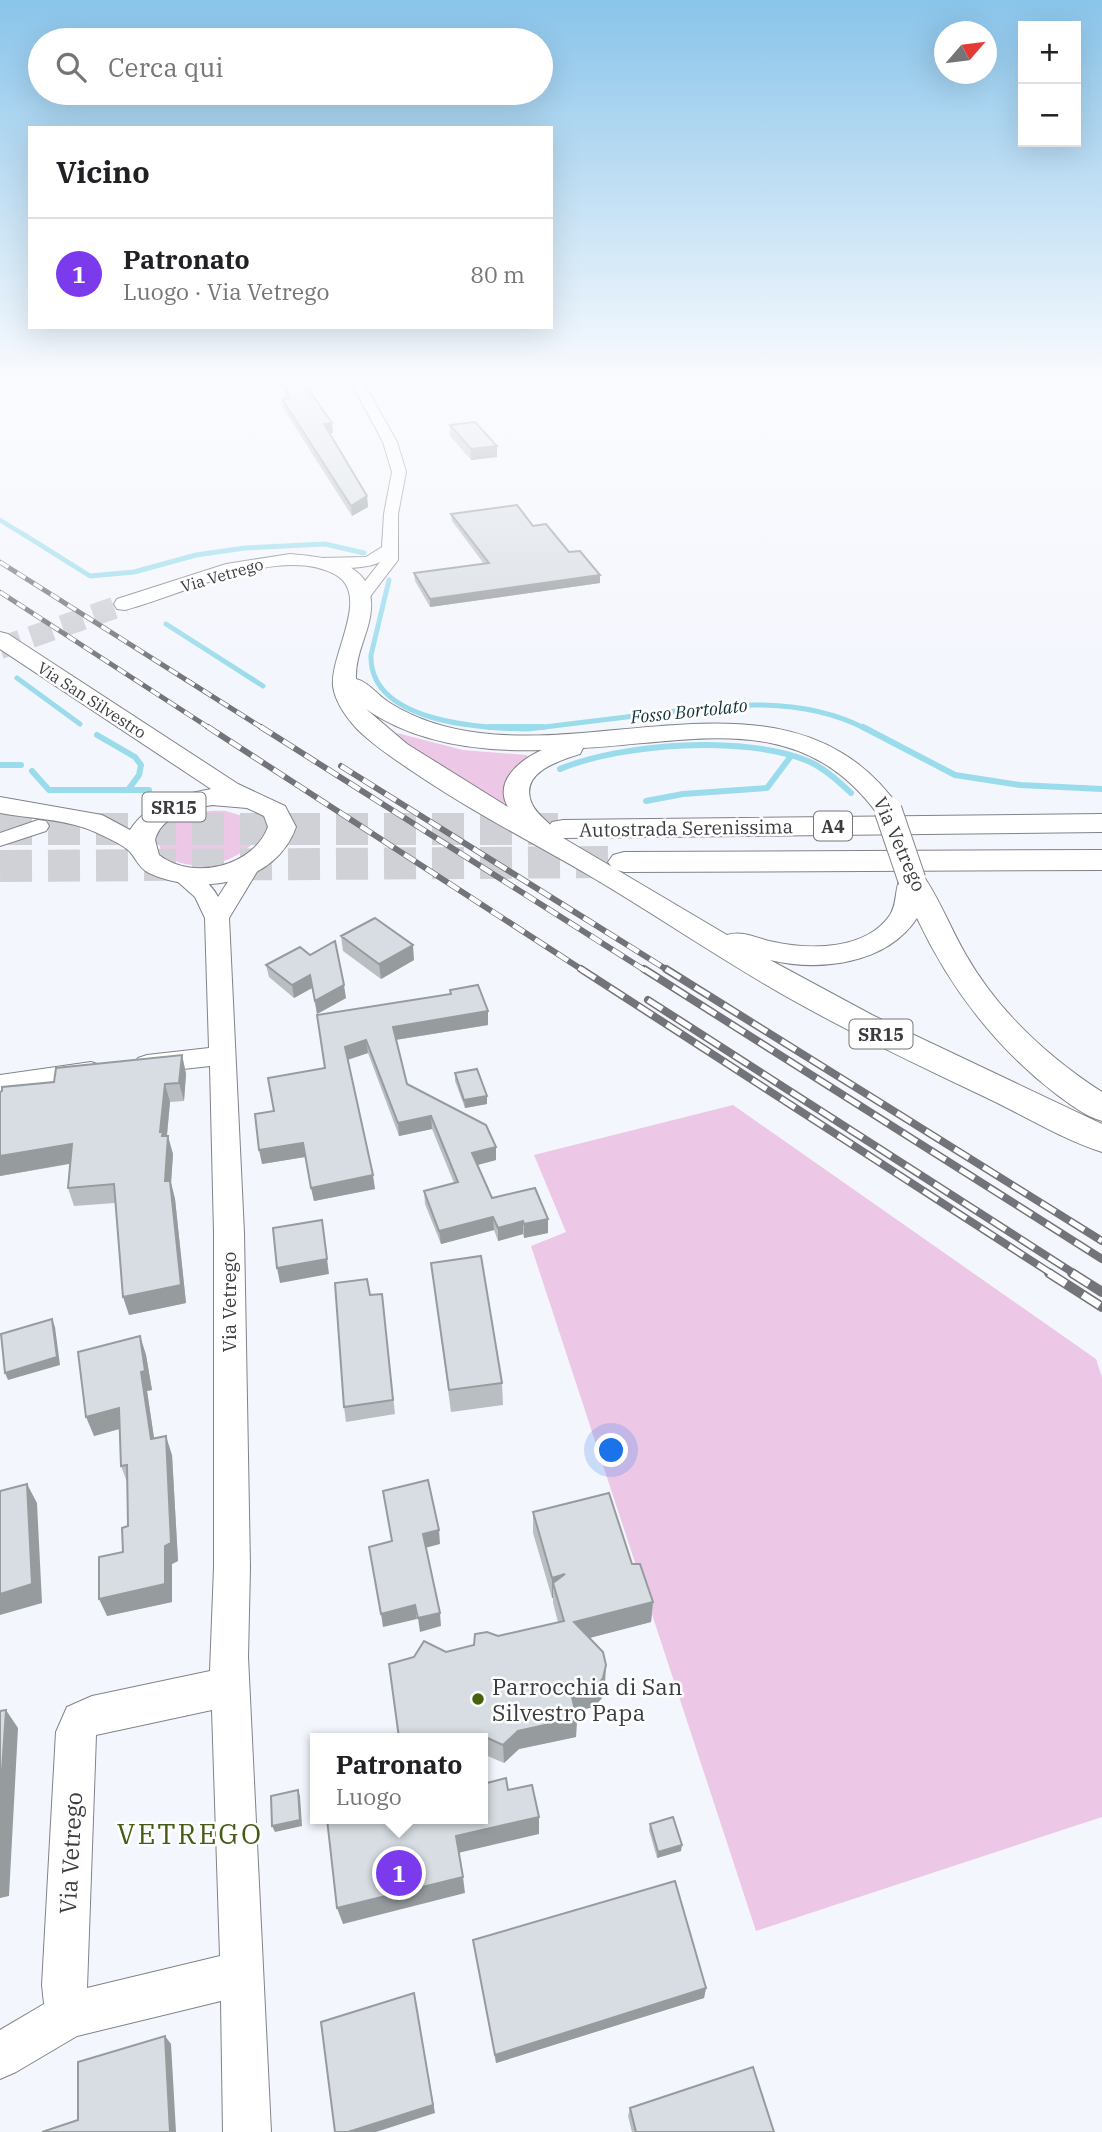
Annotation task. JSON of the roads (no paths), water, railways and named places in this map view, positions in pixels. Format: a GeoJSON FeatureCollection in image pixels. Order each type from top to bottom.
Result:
{"type":"FeatureCollection","features":[{"type":"Feature","properties":{"kind":"highway","name":"Autostrada Serenissima"},"geometry":{"type":"LineString","coordinates":[[566,840],[1102,823]]}},
{"type":"Feature","properties":{"kind":"highway","name":"Autostrada Serenissima"},"geometry":{"type":"LineString","coordinates":[[624,862],[1102,860]]}},
{"type":"Feature","properties":{"kind":"main road","name":"Via Vetrego"},"geometry":{"type":"LineString","coordinates":[[125,604],[254,564],[287,560],[321,563],[344,570],[353,576],[363,594]]}},
{"type":"Feature","properties":{"kind":"main road","name":"SR15"},"geometry":{"type":"LineString","coordinates":[[363,594],[361,610],[347,649],[344,684],[351,702],[369,725],[385,740],[447,783],[518,825],[566,840]]}},
{"type":"Feature","properties":{"kind":"main road","name":"Via San Silvestro"},"geometry":{"type":"LineString","coordinates":[[0,639],[229,790],[248,799]]}},
{"type":"Feature","properties":{"kind":"main road","name":"Via Vetrego"},"geometry":{"type":"LineString","coordinates":[[345,666],[358,689],[374,703],[394,716],[441,733],[484,741],[520,743],[727,730],[768,734],[794,740],[821,751],[861,774],[872,785],[888,810],[912,880],[955,964],[989,1012],[1032,1057],[1102,1109]]}},
{"type":"Feature","properties":{"kind":"main road","name":"SR15"},"geometry":{"type":"LineString","coordinates":[[616,738],[549,756],[529,767],[517,783],[514,797],[519,809],[533,824],[566,840],[720,945],[896,1042],[1102,1139]]}},
{"type":"Feature","properties":{"kind":"main road","name":"SR15"},"geometry":{"type":"LineString","coordinates":[[140,845],[143,833],[151,821],[171,808],[190,783],[191,773],[184,760]]}},
{"type":"Feature","properties":{"kind":"main road","name":"Via Vetrego"},"geometry":{"type":"LineString","coordinates":[[0,805],[92,821],[129,818],[212,797],[248,799],[279,815],[284,828],[280,841],[269,854],[228,873],[203,876],[180,874],[159,868],[146,857],[140,845],[92,821]]}},
{"type":"Feature","properties":{"kind":"main road","name":"SR15"},"geometry":{"type":"LineString","coordinates":[[670,911],[759,949],[778,953],[825,955],[867,945],[892,930],[906,913],[912,880]]}},
{"type":"Feature","properties":{"kind":"street"},"geometry":{"type":"LineString","coordinates":[[363,594],[387,567],[391,514],[398,481]]}},
{"type":"Feature","properties":{"kind":"street","name":"Via Vetrego"},"geometry":{"type":"LineString","coordinates":[[321,563],[369,562],[390,549]]}},
{"type":"Feature","properties":{"kind":"street"},"geometry":{"type":"LineString","coordinates":[[0,840],[38,826]]}},
{"type":"Feature","properties":{"kind":"street","name":"Via Vetrego"},"geometry":{"type":"LineString","coordinates":[[217,918],[250,865]]}},
{"type":"Feature","properties":{"kind":"street","name":"Via Vetrego"},"geometry":{"type":"LineString","coordinates":[[180,874],[205,893],[217,918],[221,1056],[227,1119],[231,1685],[247,2132]]}},
{"type":"Feature","properties":{"kind":"street"},"geometry":{"type":"LineString","coordinates":[[0,1084],[37,1077],[221,1056]]}},
{"type":"Feature","properties":{"kind":"street","name":"Via Vetrego"},"geometry":{"type":"LineString","coordinates":[[69,2015],[64,1972],[76,1732],[81,1721],[92,1716],[231,1685]]}},
{"type":"Feature","properties":{"kind":"street"},"geometry":{"type":"LineString","coordinates":[[0,2056],[69,2015],[243,1973]]}},
{"type":"Feature","properties":{"kind":"waterway","name":"Fosso Bortolato"},"geometry":{"type":"LineString","coordinates":[[0,520],[26,536]]}},
{"type":"Feature","properties":{"kind":"waterway","name":"Fosso Bortolato"},"geometry":{"type":"LineString","coordinates":[[23,534],[90,576],[134,572],[196,555],[245,548],[325,544],[364,553]]}},
{"type":"Feature","properties":{"kind":"waterway","name":"Fosso Bortolato"},"geometry":{"type":"LineString","coordinates":[[389,580],[371,655],[375,677],[388,695],[407,708],[430,717],[455,723],[496,727]]}},
{"type":"Feature","properties":{"kind":"waterway"},"geometry":{"type":"LineString","coordinates":[[166,624],[263,686]]}},
{"type":"Feature","properties":{"kind":"waterway"},"geometry":{"type":"LineString","coordinates":[[17,678],[80,724]]}},
{"type":"Feature","properties":{"kind":"waterway","name":"Fosso Bortolato"},"geometry":{"type":"LineString","coordinates":[[528,729],[705,708],[760,705],[814,711],[866,729]]}},
{"type":"Feature","properties":{"kind":"waterway","name":"Fosso Bortolato"},"geometry":{"type":"LineString","coordinates":[[489,727],[496,727]]}},
{"type":"Feature","properties":{"kind":"waterway","name":"Fosso Bortolato"},"geometry":{"type":"LineString","coordinates":[[496,727],[543,727]]}},
{"type":"Feature","properties":{"kind":"waterway","name":"Fosso Bortolato"},"geometry":{"type":"LineString","coordinates":[[496,727],[526,729]]}},
{"type":"Feature","properties":{"kind":"waterway","name":"Fosso Bortolato"},"geometry":{"type":"LineString","coordinates":[[863,727],[955,775],[1020,785],[1102,789]]}},
{"type":"Feature","properties":{"kind":"waterway"},"geometry":{"type":"LineString","coordinates":[[97,735],[135,757],[141,765],[139,775],[128,790]]}},
{"type":"Feature","properties":{"kind":"waterway"},"geometry":{"type":"LineString","coordinates":[[560,769],[586,760],[649,748],[719,745],[782,753],[808,761],[836,779],[851,793]]}},
{"type":"Feature","properties":{"kind":"waterway"},"geometry":{"type":"LineString","coordinates":[[646,801],[683,794],[767,788],[791,756]]}},
{"type":"Feature","properties":{"kind":"waterway"},"geometry":{"type":"LineString","coordinates":[[0,765],[21,765]]}},
{"type":"Feature","properties":{"kind":"waterway"},"geometry":{"type":"LineString","coordinates":[[32,771],[49,790],[128,790]]}},
{"type":"Feature","properties":{"kind":"waterway"},"geometry":{"type":"LineString","coordinates":[[128,790],[149,790]]}},
{"type":"Feature","properties":{"kind":"tunnel"},"geometry":{"type":"LineString","coordinates":[[0,648],[125,604]]}},
{"type":"Feature","properties":{"kind":"tunnel"},"geometry":{"type":"LineString","coordinates":[[0,829],[558,829]]}},
{"type":"Feature","properties":{"kind":"tunnel"},"geometry":{"type":"LineString","coordinates":[[0,866],[624,862]]}},
{"type":"Feature","properties":{"kind":"railway"},"geometry":{"type":"LineString","coordinates":[[0,562],[264,729]]}},
{"type":"Feature","properties":{"kind":"railway"},"geometry":{"type":"LineString","coordinates":[[0,592],[211,729]]}},
{"type":"Feature","properties":{"kind":"railway"},"geometry":{"type":"LineString","coordinates":[[208,727],[584,971]]}},
{"type":"Feature","properties":{"kind":"railway"},"geometry":{"type":"LineString","coordinates":[[261,727],[646,971]]}},
{"type":"Feature","properties":{"kind":"railway"},"geometry":{"type":"LineString","coordinates":[[341,766],[669,971]]}},
{"type":"Feature","properties":{"kind":"railway"},"geometry":{"type":"LineString","coordinates":[[581,969],[1052,1274]]}},
{"type":"Feature","properties":{"kind":"railway"},"geometry":{"type":"LineString","coordinates":[[644,969],[1102,1259]]}},
{"type":"Feature","properties":{"kind":"railway"},"geometry":{"type":"LineString","coordinates":[[666,969],[1102,1241]]}},
{"type":"Feature","properties":{"kind":"railway"},"geometry":{"type":"LineString","coordinates":[[648,1000],[1075,1274]]}},
{"type":"Feature","properties":{"kind":"railway"},"geometry":{"type":"LineString","coordinates":[[1049,1273],[1102,1307]]}},
{"type":"Feature","properties":{"kind":"railway"},"geometry":{"type":"LineString","coordinates":[[1072,1273],[1102,1292]]}},
{"type":"Feature","properties":{"kind":"place","name":"Parrocchia di San Silvestro Papa"},"geometry":{"type":"Point","coordinates":[478,1699]}},
{"type":"Feature","properties":{"kind":"place","name":"Patronato"},"geometry":{"type":"Point","coordinates":[399,1873]}},
{"type":"Feature","properties":{"kind":"district","name":"VETREGO"},"geometry":{"type":"Point","coordinates":[190,1833]}}]}
